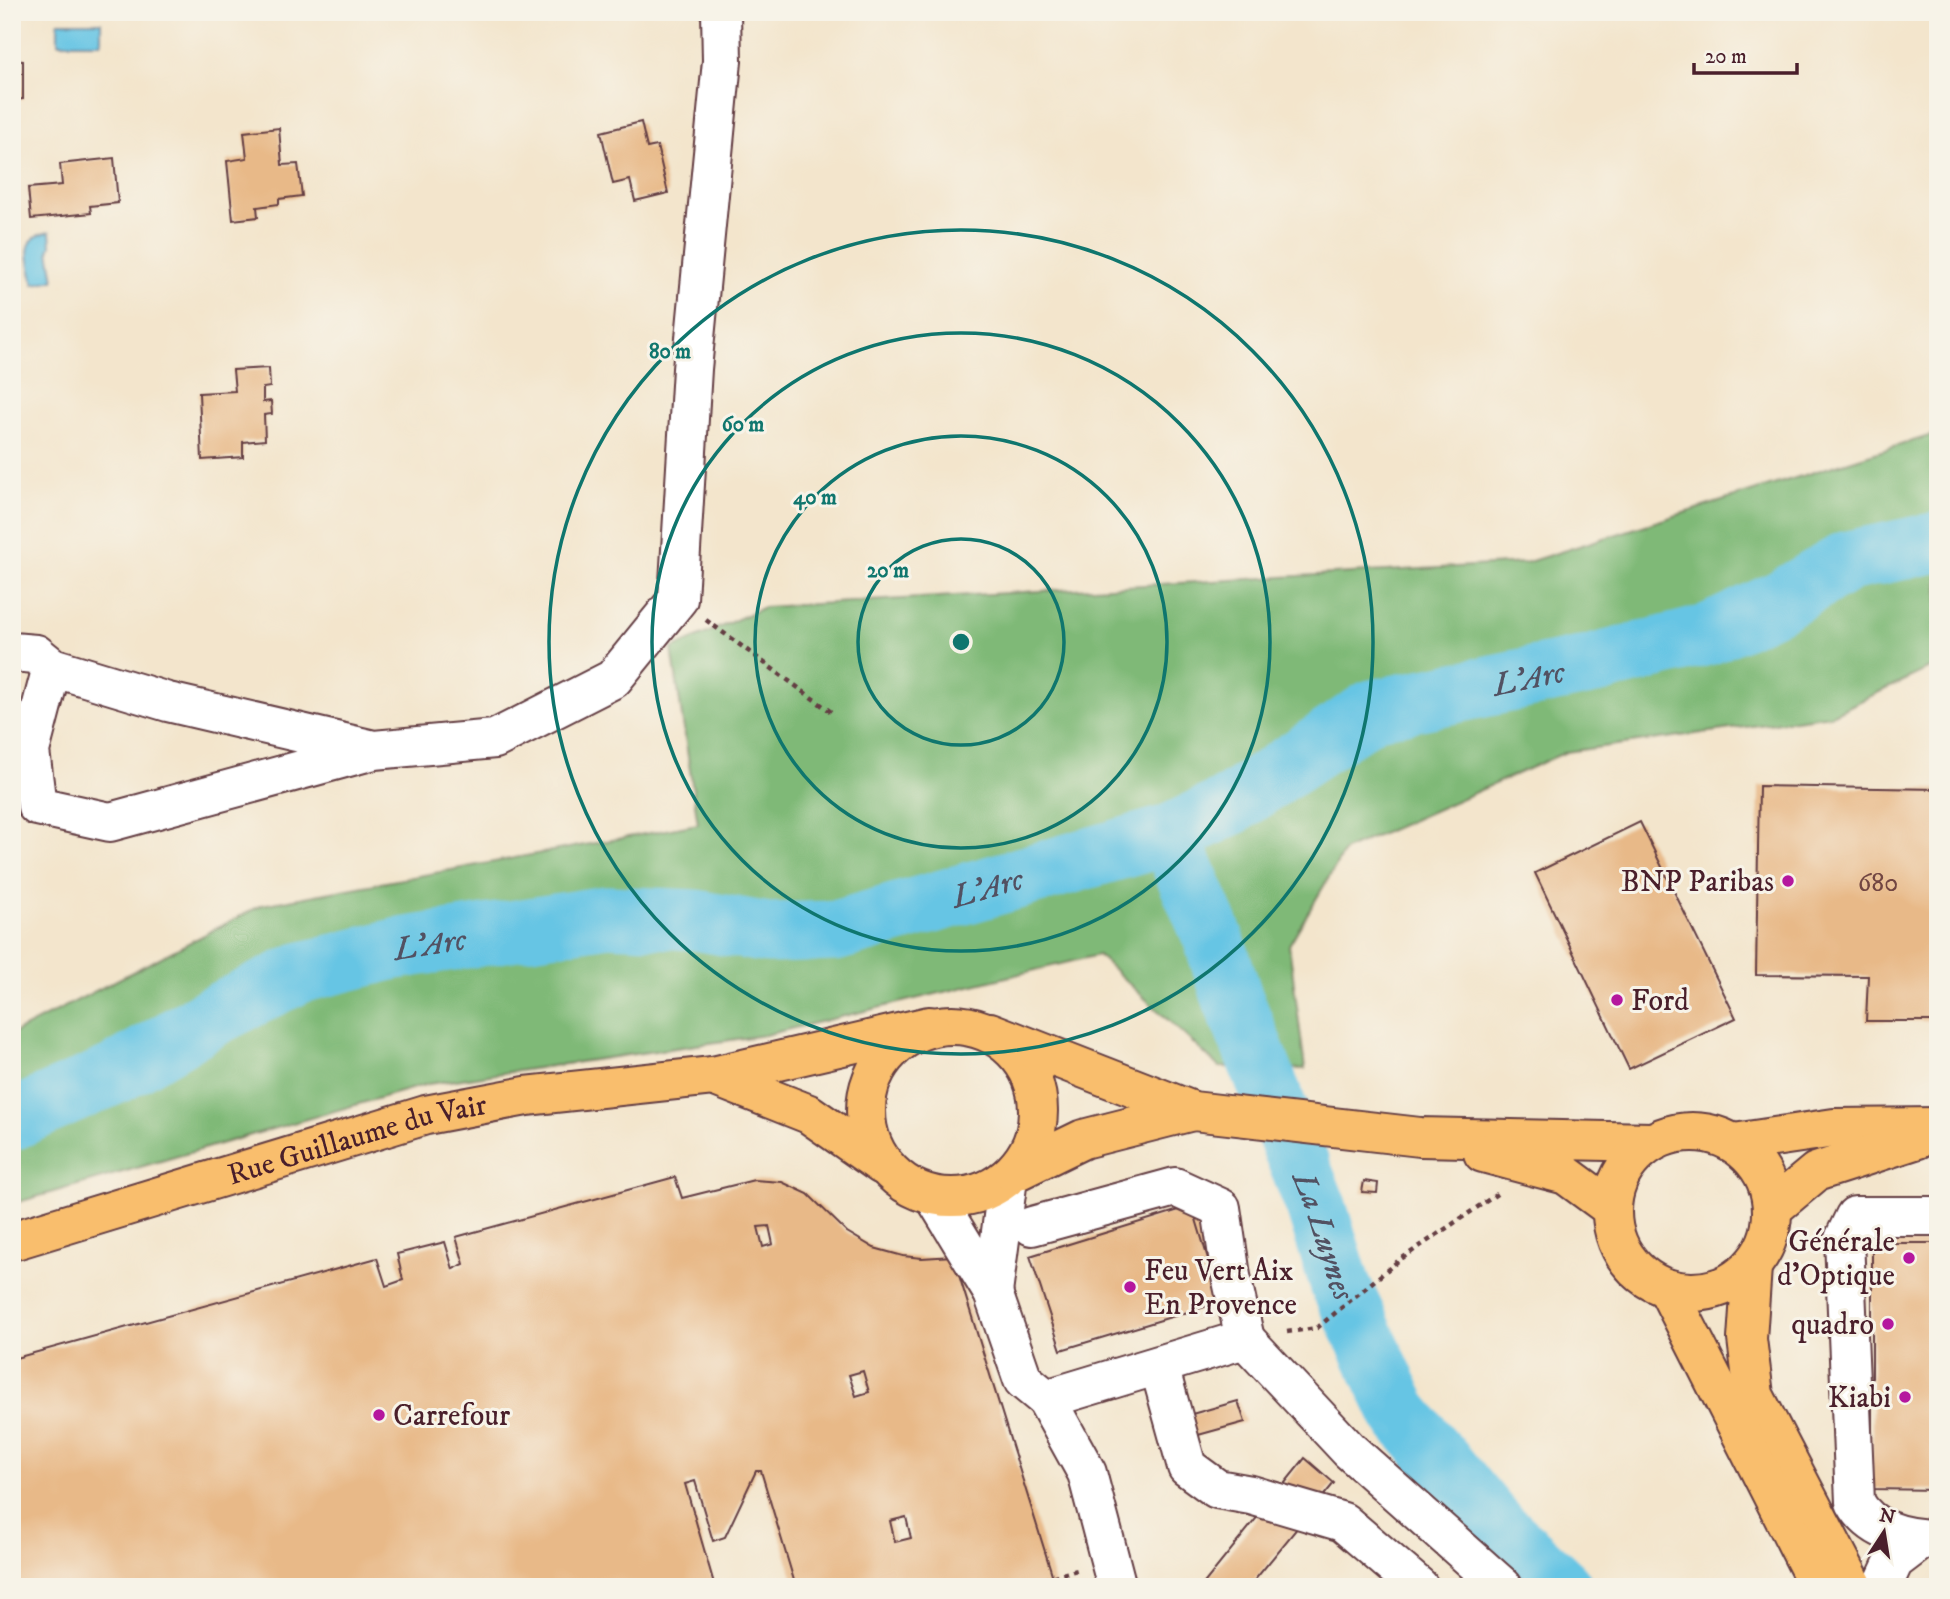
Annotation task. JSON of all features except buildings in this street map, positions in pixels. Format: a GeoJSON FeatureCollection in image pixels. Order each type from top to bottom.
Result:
{"type":"FeatureCollection","features":[{"type":"Feature","properties":{"kind":"main road"},"geometry":{"type":"LineString","coordinates":[[1207,1113],[1083,1139],[971,1196],[934,1196],[905,1184],[884,1166],[866,1128],[872,1075],[895,1044],[929,1026],[962,1024],[1207,1113],[1420,1137],[1652,1142]]}},
{"type":"Feature","properties":{"kind":"main road","name":"Rue Guillaume du Vair"},"geometry":{"type":"LineString","coordinates":[[12,1241],[426,1115],[526,1096],[713,1076],[929,1026]]}},
{"type":"Feature","properties":{"kind":"main road"},"geometry":{"type":"LineString","coordinates":[[990,1032],[1021,1058],[1036,1088],[1036,1133],[1010,1176]]}},
{"type":"Feature","properties":{"kind":"main road","name":"Rue Guillaume du Vair"},"geometry":{"type":"LineString","coordinates":[[713,1076],[809,1114],[884,1166]]}},
{"type":"Feature","properties":{"kind":"main road"},"geometry":{"type":"LineString","coordinates":[[1734,1143],[1827,1129],[1938,1128]]}},
{"type":"Feature","properties":{"kind":"main road"},"geometry":{"type":"LineString","coordinates":[[1677,1132],[1710,1133],[1734,1143],[1763,1173],[1773,1208],[1770,1234],[1752,1267],[1728,1285],[1707,1292],[1668,1290],[1639,1274],[1622,1254],[1613,1234],[1611,1208],[1617,1180],[1633,1156],[1652,1142],[1677,1132]]}},
{"type":"Feature","properties":{"kind":"main road"},"geometry":{"type":"LineString","coordinates":[[1773,1208],[1816,1172],[1894,1145],[1938,1135]]}},
{"type":"Feature","properties":{"kind":"main road"},"geometry":{"type":"LineString","coordinates":[[1420,1137],[1566,1175],[1611,1208]]}},
{"type":"Feature","properties":{"kind":"main road"},"geometry":{"type":"LineString","coordinates":[[1752,1267],[1747,1339],[1754,1395],[1854,1587]]}},
{"type":"Feature","properties":{"kind":"main road"},"geometry":{"type":"LineString","coordinates":[[1668,1290],[1819,1587]]}},
{"type":"Feature","properties":{"kind":"street"},"geometry":{"type":"LineString","coordinates":[[52,667],[30,751],[37,806],[110,822],[373,750],[495,739],[613,679],[678,599],[692,369],[722,61],[721,12]]}},
{"type":"Feature","properties":{"kind":"street"},"geometry":{"type":"LineString","coordinates":[[12,652],[36,654],[52,667],[168,702],[373,750]]}},
{"type":"Feature","properties":{"kind":"street"},"geometry":{"type":"LineString","coordinates":[[1827,1129],[1828,1167]]}},
{"type":"Feature","properties":{"kind":"street"},"geometry":{"type":"LineString","coordinates":[[993,1293],[1010,1176]]}},
{"type":"Feature","properties":{"kind":"street"},"geometry":{"type":"LineString","coordinates":[[1032,1226],[1175,1187],[1221,1208],[1231,1276],[1245,1339],[1349,1450],[1503,1587]]}},
{"type":"Feature","properties":{"kind":"street"},"geometry":{"type":"LineString","coordinates":[[934,1196],[993,1293],[1023,1380],[1046,1399],[1087,1473],[1114,1574]]}},
{"type":"Feature","properties":{"kind":"street"},"geometry":{"type":"LineString","coordinates":[[1930,1539],[1885,1532],[1862,1515],[1855,1502],[1844,1238],[1855,1216],[1938,1216]]}},
{"type":"Feature","properties":{"kind":"street"},"geometry":{"type":"LineString","coordinates":[[1046,1399],[1245,1339]]}},
{"type":"Feature","properties":{"kind":"street"},"geometry":{"type":"LineString","coordinates":[[1160,1366],[1187,1466],[1217,1489],[1251,1495],[1343,1522],[1419,1587]]}},
{"type":"Feature","properties":{"kind":"street"},"geometry":{"type":"LineString","coordinates":[[1882,1587],[1894,1561],[1930,1539]]}},
{"type":"Feature","properties":{"kind":"path"},"geometry":{"type":"LineString","coordinates":[[678,599],[834,714]]}},
{"type":"Feature","properties":{"kind":"path"},"geometry":{"type":"LineString","coordinates":[[1317,1328],[1398,1261],[1537,1167]]}},
{"type":"Feature","properties":{"kind":"path"},"geometry":{"type":"LineString","coordinates":[[1014,1587],[1114,1574]]}},
{"type":"Feature","properties":{"kind":"green space"},"geometry":{"type":"Polygon","coordinates":[[[1938,433],[1938,664],[1831,715],[1566,752],[1345,850],[1289,945],[1305,1069],[1219,1067],[1098,955],[765,1035],[428,1084],[12,1204],[12,1034],[262,905],[698,824],[672,649],[764,607],[1525,563],[1938,433]]]}},
{"type":"Feature","properties":{"kind":"water"},"geometry":{"type":"Polygon","coordinates":[[[58,22],[101,22],[101,43],[58,43],[58,22]]]}},
{"type":"Feature","properties":{"kind":"water"},"geometry":{"type":"Polygon","coordinates":[[[50,232],[49,251],[54,280],[34,284],[28,251],[33,239],[50,232]]]}},
{"type":"Feature","properties":{"kind":"waterway","name":"L'Arc"},"geometry":{"type":"LineString","coordinates":[[12,1120],[119,1072],[215,1015],[299,973],[395,949],[607,916],[696,920],[768,933],[835,931],[1169,835],[1231,805],[1372,710],[1595,664],[1707,635],[1780,601],[1848,561],[1938,542]]}},
{"type":"Feature","properties":{"kind":"waterway","name":"La Luynes"},"geometry":{"type":"LineString","coordinates":[[1169,835],[1213,937],[1233,999],[1316,1206],[1340,1284],[1400,1413],[1494,1524],[1562,1587]]}},
{"type":"Feature","properties":{"kind":"place","name":"BNP Paribas"},"geometry":{"type":"Point","coordinates":[1788,881]}},
{"type":"Feature","properties":{"kind":"place","name":"Ford"},"geometry":{"type":"Point","coordinates":[1617,1000]}},
{"type":"Feature","properties":{"kind":"place","name":"Générale d'Optique"},"geometry":{"type":"Point","coordinates":[1909,1258]}},
{"type":"Feature","properties":{"kind":"place","name":"Feu Vert Aix En Provence"},"geometry":{"type":"Point","coordinates":[1130,1287]}},
{"type":"Feature","properties":{"kind":"place","name":"quadro"},"geometry":{"type":"Point","coordinates":[1888,1324]}},
{"type":"Feature","properties":{"kind":"place","name":"Kiabi"},"geometry":{"type":"Point","coordinates":[1905,1397]}},
{"type":"Feature","properties":{"kind":"place","name":"Carrefour"},"geometry":{"type":"Point","coordinates":[379,1415]}}]}
